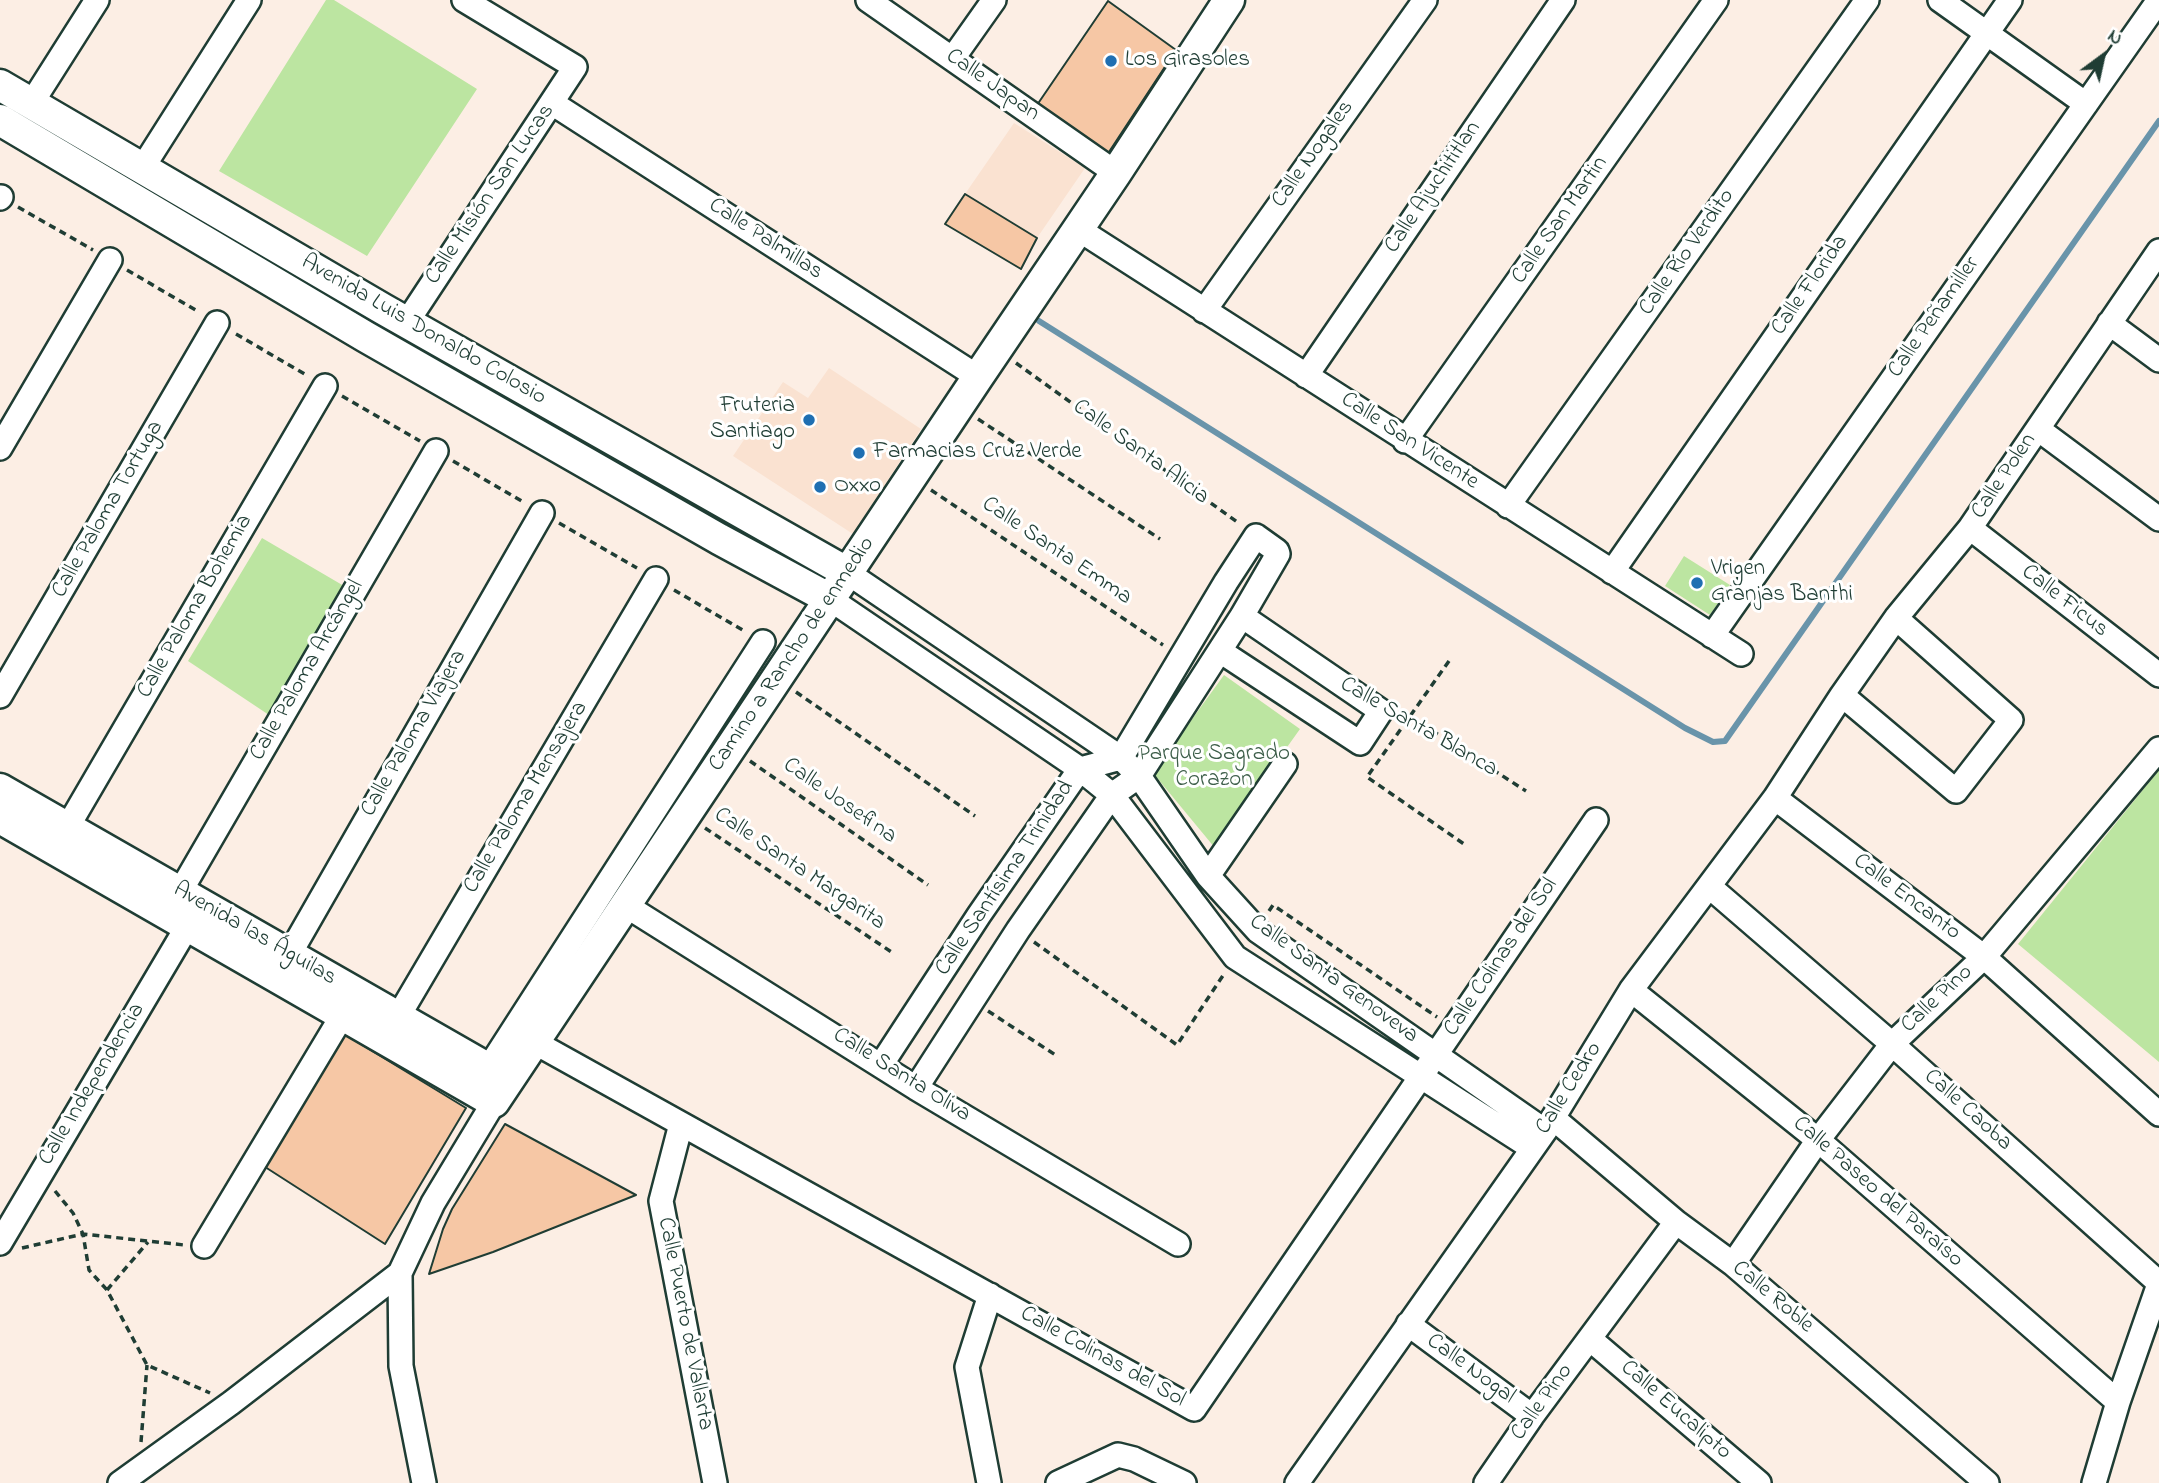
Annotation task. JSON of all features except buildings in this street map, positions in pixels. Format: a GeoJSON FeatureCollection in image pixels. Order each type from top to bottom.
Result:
{"type":"FeatureCollection","features":[{"type":"Feature","properties":{"kind":"street"},"geometry":{"type":"LineString","coordinates":[[31,104],[97,0]]}},
{"type":"Feature","properties":{"kind":"street"},"geometry":{"type":"LineString","coordinates":[[143,167],[249,0]]}},
{"type":"Feature","properties":{"kind":"street","name":"Calle Misión San Lucas"},"geometry":{"type":"LineString","coordinates":[[395,315],[552,103],[575,67],[464,0]]}},
{"type":"Feature","properties":{"kind":"street","name":"Calle Japan"},"geometry":{"type":"LineString","coordinates":[[868,0],[1116,173]]}},
{"type":"Feature","properties":{"kind":"street"},"geometry":{"type":"LineString","coordinates":[[953,58],[993,0]]}},
{"type":"Feature","properties":{"kind":"street","name":"Camino a Rancho de enmedio"},"geometry":{"type":"LineString","coordinates":[[497,1084],[534,1042],[1229,0]]}},
{"type":"Feature","properties":{"kind":"street","name":"Calle Nogales"},"geometry":{"type":"LineString","coordinates":[[1204,311],[1425,0]]}},
{"type":"Feature","properties":{"kind":"street","name":"Calle Ajuchititlan"},"geometry":{"type":"LineString","coordinates":[[1306,376],[1563,0]]}},
{"type":"Feature","properties":{"kind":"street","name":"Calle San Martin"},"geometry":{"type":"LineString","coordinates":[[1405,441],[1716,0]]}},
{"type":"Feature","properties":{"kind":"street","name":"Calle Río Verdito"},"geometry":{"type":"LineString","coordinates":[[1508,506],[1867,0]]}},
{"type":"Feature","properties":{"kind":"street"},"geometry":{"type":"LineString","coordinates":[[1940,0],[2086,104]]}},
{"type":"Feature","properties":{"kind":"street","name":"Calle Florida"},"geometry":{"type":"LineString","coordinates":[[1612,572],[2010,0]]}},
{"type":"Feature","properties":{"kind":"street","name":"Calle Peñamiller"},"geometry":{"type":"LineString","coordinates":[[1712,636],[2159,0]]}},
{"type":"Feature","properties":{"kind":"street","name":"Avenida Luis Donaldo Colosio"},"geometry":{"type":"LineString","coordinates":[[0,85],[395,315],[848,573]]}},
{"type":"Feature","properties":{"kind":"street","name":"Calle Palmillas"},"geometry":{"type":"LineString","coordinates":[[552,103],[978,377]]}},
{"type":"Feature","properties":{"kind":"street","name":"Avenida Luis Donaldo Colosio"},"geometry":{"type":"LineString","coordinates":[[0,120],[366,337],[719,539],[830,599]]}},
{"type":"Feature","properties":{"kind":"street","name":"Calle San Vicente"},"geometry":{"type":"LineString","coordinates":[[1078,229],[1741,654]]}},
{"type":"Feature","properties":{"kind":"street","name":"Calle Polen"},"geometry":{"type":"LineString","coordinates":[[1842,695],[1896,618],[1970,528],[2159,251]]}},
{"type":"Feature","properties":{"kind":"street"},"geometry":{"type":"LineString","coordinates":[[0,448],[110,260]]}},
{"type":"Feature","properties":{"kind":"street"},"geometry":{"type":"LineString","coordinates":[[366,337],[395,315]]}},
{"type":"Feature","properties":{"kind":"street","name":"Calle Paloma Tortuga"},"geometry":{"type":"LineString","coordinates":[[0,696],[217,323]]}},
{"type":"Feature","properties":{"kind":"street"},"geometry":{"type":"LineString","coordinates":[[2109,323],[2159,360]]}},
{"type":"Feature","properties":{"kind":"street","name":"Calle Paloma Bohemia"},"geometry":{"type":"LineString","coordinates":[[67,828],[325,386]]}},
{"type":"Feature","properties":{"kind":"street"},"geometry":{"type":"LineString","coordinates":[[2038,429],[2159,519]]}},
{"type":"Feature","properties":{"kind":"street","name":"Calle Paloma Arcángel"},"geometry":{"type":"LineString","coordinates":[[180,892],[436,451]]}},
{"type":"Feature","properties":{"kind":"street","name":"Calle Paloma Viajera"},"geometry":{"type":"LineString","coordinates":[[289,955],[542,513]]}},
{"type":"Feature","properties":{"kind":"street","name":"Calle Ficus"},"geometry":{"type":"LineString","coordinates":[[1970,528],[2159,675]]}},
{"type":"Feature","properties":{"kind":"street"},"geometry":{"type":"LineString","coordinates":[[1121,758],[1256,536]]}},
{"type":"Feature","properties":{"kind":"street","name":"Calle Santísima Trinidad"},"geometry":{"type":"LineString","coordinates":[[916,1088],[1018,930],[1112,795],[1139,776],[1242,616],[1277,558],[1277,551],[1256,536]]}},
{"type":"Feature","properties":{"kind":"street","name":"Calle Santa Genoveva"},"geometry":{"type":"LineString","coordinates":[[848,573],[1121,758],[1139,776],[1208,876],[1258,931],[1543,1132]]}},
{"type":"Feature","properties":{"kind":"street","name":"Calle Paloma Mensajera"},"geometry":{"type":"LineString","coordinates":[[398,1017],[656,579]]}},
{"type":"Feature","properties":{"kind":"street","name":"Calle Santa Genoveva"},"geometry":{"type":"LineString","coordinates":[[830,599],[1080,769],[1112,795],[1235,957],[1421,1078],[1543,1132]]}},
{"type":"Feature","properties":{"kind":"street","name":"Calle Santa Blanca"},"geometry":{"type":"LineString","coordinates":[[1242,616],[1381,711]]}},
{"type":"Feature","properties":{"kind":"street"},"geometry":{"type":"LineString","coordinates":[[1842,695],[1956,791],[2011,720],[1896,618]]}},
{"type":"Feature","properties":{"kind":"street"},"geometry":{"type":"LineString","coordinates":[[424,1483],[401,1366],[400,1273],[433,1203],[497,1084],[763,642]]}},
{"type":"Feature","properties":{"kind":"street"},"geometry":{"type":"LineString","coordinates":[[1220,651],[1360,743],[1381,711]]}},
{"type":"Feature","properties":{"kind":"street","name":"Calle Cedro"},"geometry":{"type":"LineString","coordinates":[[1297,1483],[1543,1132],[1631,990],[1775,798],[1842,695]]}},
{"type":"Feature","properties":{"kind":"street","name":"Calle Pino"},"geometry":{"type":"LineString","coordinates":[[1733,1264],[1818,1140],[1892,1044],[1984,957],[2159,748]]}},
{"type":"Feature","properties":{"kind":"street","name":"Calle Santísima Trinidad"},"geometry":{"type":"LineString","coordinates":[[881,1065],[979,915],[1080,769],[1121,758]]}},
{"type":"Feature","properties":{"kind":"street"},"geometry":{"type":"LineString","coordinates":[[1208,876],[1285,764]]}},
{"type":"Feature","properties":{"kind":"street","name":"Avenida las Águilas"},"geometry":{"type":"LineString","coordinates":[[0,789],[398,1017],[497,1084]]}},
{"type":"Feature","properties":{"kind":"street","name":"Calle Encanto"},"geometry":{"type":"LineString","coordinates":[[1775,798],[1984,957],[2159,1114]]}},
{"type":"Feature","properties":{"kind":"street","name":"Calle Colinas del Sol"},"geometry":{"type":"LineString","coordinates":[[534,1042],[1194,1409],[1596,820]]}},
{"type":"Feature","properties":{"kind":"street","name":"Avenida las Águilas"},"geometry":{"type":"LineString","coordinates":[[3,828],[187,927],[342,1016],[497,1084]]}},
{"type":"Feature","properties":{"kind":"street","name":"Calle Caoba"},"geometry":{"type":"LineString","coordinates":[[1710,887],[1892,1044],[2159,1284]]}},
{"type":"Feature","properties":{"kind":"street","name":"Calle Santa Oliva"},"geometry":{"type":"LineString","coordinates":[[625,905],[916,1088],[1178,1244]]}},
{"type":"Feature","properties":{"kind":"street","name":"Calle Independencia"},"geometry":{"type":"LineString","coordinates":[[6,1247],[40,1174],[187,927]]}},
{"type":"Feature","properties":{"kind":"street","name":"Calle Paseo del Paraíso"},"geometry":{"type":"LineString","coordinates":[[1631,990],[1818,1140],[2118,1402]]}},
{"type":"Feature","properties":{"kind":"street"},"geometry":{"type":"LineString","coordinates":[[204,1246],[342,1016]]}},
{"type":"Feature","properties":{"kind":"street","name":"Calle Puerto de Vallarta"},"geometry":{"type":"LineString","coordinates":[[681,1124],[661,1201],[715,1483]]}},
{"type":"Feature","properties":{"kind":"street","name":"Calle Roble"},"geometry":{"type":"LineString","coordinates":[[1543,1132],[1733,1264],[1987,1483]]}},
{"type":"Feature","properties":{"kind":"street","name":"Calle Pino"},"geometry":{"type":"LineString","coordinates":[[1486,1483],[1532,1416],[1676,1222]]}},
{"type":"Feature","properties":{"kind":"street"},"geometry":{"type":"LineString","coordinates":[[120,1483],[231,1403],[400,1273]]}},
{"type":"Feature","properties":{"kind":"street"},"geometry":{"type":"LineString","coordinates":[[2094,1483],[2118,1402],[2159,1284]]}},
{"type":"Feature","properties":{"kind":"street"},"geometry":{"type":"LineString","coordinates":[[989,1483],[968,1367],[990,1295]]}},
{"type":"Feature","properties":{"kind":"street","name":"Calle Nogal"},"geometry":{"type":"LineString","coordinates":[[1408,1324],[1532,1416]]}},
{"type":"Feature","properties":{"kind":"street","name":"Calle Eucalipto"},"geometry":{"type":"LineString","coordinates":[[1590,1339],[1759,1483]]}},
{"type":"Feature","properties":{"kind":"street"},"geometry":{"type":"LineString","coordinates":[[1058,1483],[1118,1455],[1134,1459],[1184,1483]]}},
{"type":"Feature","properties":{"kind":"path"},"geometry":{"type":"LineString","coordinates":[[1,197],[763,642]]}},
{"type":"Feature","properties":{"kind":"path","name":"Calle Santa Alicia"},"geometry":{"type":"LineString","coordinates":[[997,349],[1256,536]]}},
{"type":"Feature","properties":{"kind":"path"},"geometry":{"type":"LineString","coordinates":[[959,406],[1160,539]]}},
{"type":"Feature","properties":{"kind":"path","name":"Calle Santa Emma"},"geometry":{"type":"LineString","coordinates":[[912,477],[1181,656]]}},
{"type":"Feature","properties":{"kind":"path"},"geometry":{"type":"LineString","coordinates":[[1449,661],[1367,777],[1464,844]]}},
{"type":"Feature","properties":{"kind":"path"},"geometry":{"type":"LineString","coordinates":[[777,678],[975,816]]}},
{"type":"Feature","properties":{"kind":"path","name":"Calle Santa Blanca"},"geometry":{"type":"LineString","coordinates":[[1381,711],[1411,717],[1526,791]]}},
{"type":"Feature","properties":{"kind":"path","name":"Calle Josefina"},"geometry":{"type":"LineString","coordinates":[[731,748],[928,885]]}},
{"type":"Feature","properties":{"kind":"path","name":"Calle Santa Margarita"},"geometry":{"type":"LineString","coordinates":[[685,815],[893,953]]}},
{"type":"Feature","properties":{"kind":"path"},"geometry":{"type":"LineString","coordinates":[[1273,905],[1454,1029]]}},
{"type":"Feature","properties":{"kind":"path"},"geometry":{"type":"LineString","coordinates":[[1018,930],[1177,1045],[1235,957]]}},
{"type":"Feature","properties":{"kind":"path"},"geometry":{"type":"LineString","coordinates":[[972,1000],[1057,1056]]}},
{"type":"Feature","properties":{"kind":"path"},"geometry":{"type":"LineString","coordinates":[[40,1174],[74,1213],[83,1234],[89,1270],[107,1290],[148,1365],[139,1469]]}},
{"type":"Feature","properties":{"kind":"path"},"geometry":{"type":"LineString","coordinates":[[6,1247],[83,1234],[204,1246]]}},
{"type":"Feature","properties":{"kind":"path"},"geometry":{"type":"LineString","coordinates":[[107,1290],[148,1242]]}},
{"type":"Feature","properties":{"kind":"path"},"geometry":{"type":"LineString","coordinates":[[148,1365],[231,1403]]}},
{"type":"Feature","properties":{"kind":"shaded area"},"geometry":{"type":"Polygon","coordinates":[[[1014,123],[1085,168],[1037,238],[965,194],[1014,123]]]}},
{"type":"Feature","properties":{"kind":"shaded area"},"geometry":{"type":"Polygon","coordinates":[[[829,368],[921,429],[853,534],[733,456],[783,382],[808,398],[829,368]]]}},
{"type":"Feature","properties":{"kind":"green space"},"geometry":{"type":"Polygon","coordinates":[[[326,0],[334,0],[477,89],[367,256],[219,171],[326,0]]]}},
{"type":"Feature","properties":{"kind":"green space"},"geometry":{"type":"Polygon","coordinates":[[[0,98],[350,301],[344,311],[0,110],[0,98]]]}},
{"type":"Feature","properties":{"kind":"green space"},"geometry":{"type":"Polygon","coordinates":[[[396,328],[795,559],[789,568],[391,338],[396,328]]]}},
{"type":"Feature","properties":{"kind":"green space"},"geometry":{"type":"Polygon","coordinates":[[[262,538],[344,586],[269,715],[188,661],[262,538]]]}},
{"type":"Feature","properties":{"kind":"green space"},"geometry":{"type":"Polygon","coordinates":[[[1684,556],[1730,585],[1710,615],[1665,586],[1684,556]]]}},
{"type":"Feature","properties":{"kind":"green space","name":"Parque Sagrado Corazon"},"geometry":{"type":"Polygon","coordinates":[[[1224,675],[1300,729],[1215,848],[1153,773],[1224,675]]]}},
{"type":"Feature","properties":{"kind":"green space"},"geometry":{"type":"Polygon","coordinates":[[[2159,770],[2159,1062],[2018,944],[2159,770]]]}},
{"type":"Feature","properties":{"kind":"waterway"},"geometry":{"type":"LineString","coordinates":[[1039,321],[1685,728],[1713,742],[1725,741],[2159,121]]}},
{"type":"Feature","properties":{"kind":"place","name":"Los Girasoles"},"geometry":{"type":"Point","coordinates":[1111,61]}},
{"type":"Feature","properties":{"kind":"place","name":"Fruteria Santiago"},"geometry":{"type":"Point","coordinates":[809,420]}},
{"type":"Feature","properties":{"kind":"place","name":"Farmacias Cruz Verde"},"geometry":{"type":"Point","coordinates":[859,453]}},
{"type":"Feature","properties":{"kind":"place","name":"Oxxo"},"geometry":{"type":"Point","coordinates":[820,487]}},
{"type":"Feature","properties":{"kind":"place","name":"Vrigen Granjas Banthi"},"geometry":{"type":"Point","coordinates":[1697,583]}}]}
